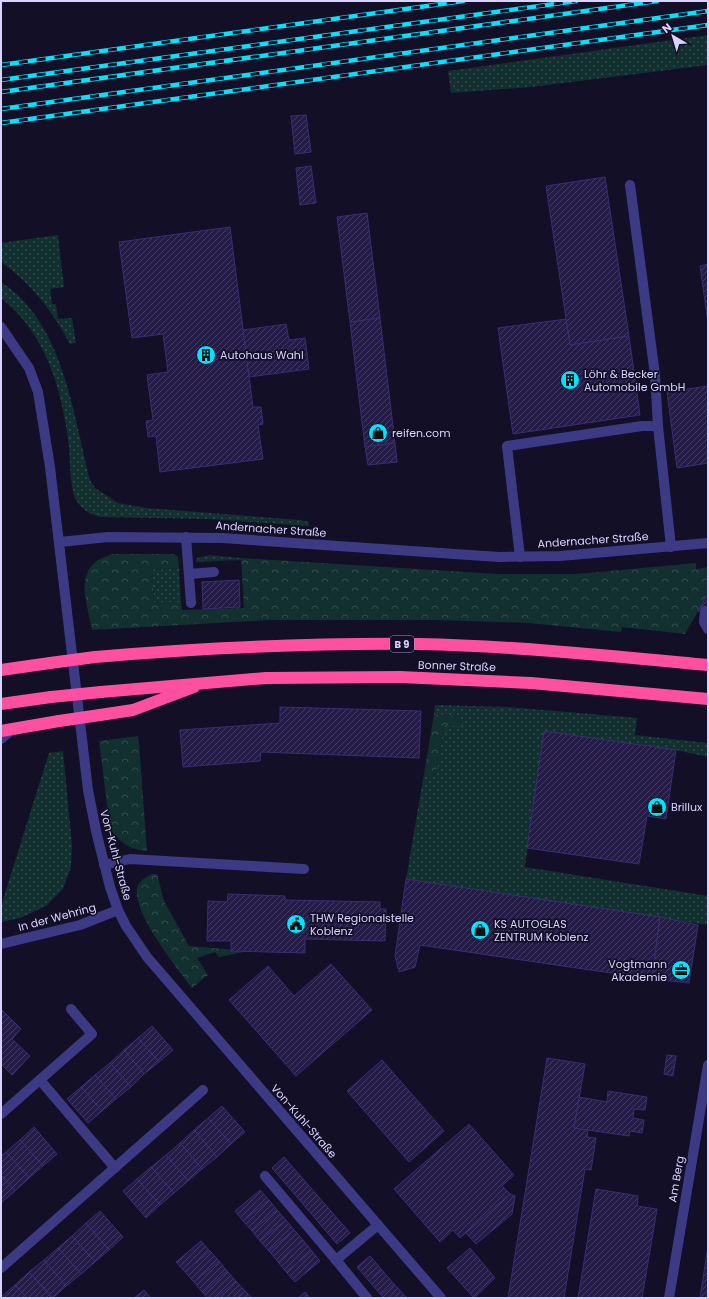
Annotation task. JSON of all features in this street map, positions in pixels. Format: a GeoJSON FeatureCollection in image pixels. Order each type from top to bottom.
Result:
{"type":"FeatureCollection","features":[{"type":"Feature","properties":{"kind":"highway","name":"B 9"},"geometry":{"type":"LineString","coordinates":[[1,670],[95,657],[258,647],[420,644],[602,655],[708,666]]}},
{"type":"Feature","properties":{"kind":"highway","name":"Bonner Straße"},"geometry":{"type":"LineString","coordinates":[[1,704],[101,692],[266,678],[464,678],[708,699]]}},
{"type":"Feature","properties":{"kind":"highway"},"geometry":{"type":"LineString","coordinates":[[1,731],[133,710],[205,683]]}},
{"type":"Feature","properties":{"kind":"street"},"geometry":{"type":"LineString","coordinates":[[630,185],[655,375],[658,426],[671,547]]}},
{"type":"Feature","properties":{"kind":"street"},"geometry":{"type":"LineString","coordinates":[[1,327],[29,368],[38,392],[60,542]]}},
{"type":"Feature","properties":{"kind":"street"},"geometry":{"type":"LineString","coordinates":[[520,557],[507,446],[642,426],[658,426]]}},
{"type":"Feature","properties":{"kind":"street","name":"Andernacher Straße"},"geometry":{"type":"LineString","coordinates":[[60,542],[108,537],[229,538],[447,554],[520,557],[560,556],[708,543]]}},
{"type":"Feature","properties":{"kind":"street"},"geometry":{"type":"LineString","coordinates":[[186,537],[191,603]]}},
{"type":"Feature","properties":{"kind":"street","name":"Von-Kuhl-Straße"},"geometry":{"type":"LineString","coordinates":[[60,542],[88,790],[104,865],[118,910],[126,926],[147,957],[441,1298]]}},
{"type":"Feature","properties":{"kind":"street"},"geometry":{"type":"LineString","coordinates":[[189,574],[214,572]]}},
{"type":"Feature","properties":{"kind":"street"},"geometry":{"type":"LineString","coordinates":[[705,611],[704,622],[708,629]]}},
{"type":"Feature","properties":{"kind":"street"},"geometry":{"type":"LineString","coordinates":[[1,739],[13,729]]}},
{"type":"Feature","properties":{"kind":"street"},"geometry":{"type":"LineString","coordinates":[[104,865],[130,859],[304,869]]}},
{"type":"Feature","properties":{"kind":"street","name":"In der Wehring"},"geometry":{"type":"LineString","coordinates":[[1,944],[80,925],[118,910]]}},
{"type":"Feature","properties":{"kind":"street"},"geometry":{"type":"LineString","coordinates":[[1,1114],[92,1034],[71,1009]]}},
{"type":"Feature","properties":{"kind":"street","name":"Am Berg"},"geometry":{"type":"LineString","coordinates":[[669,1298],[708,1065]]}},
{"type":"Feature","properties":{"kind":"street"},"geometry":{"type":"LineString","coordinates":[[40,1080],[115,1168]]}},
{"type":"Feature","properties":{"kind":"street"},"geometry":{"type":"LineString","coordinates":[[1,1268],[203,1090]]}},
{"type":"Feature","properties":{"kind":"street"},"geometry":{"type":"LineString","coordinates":[[265,1176],[367,1298]]}},
{"type":"Feature","properties":{"kind":"street"},"geometry":{"type":"LineString","coordinates":[[336,1260],[378,1225]]}},
{"type":"Feature","properties":{"kind":"green space"},"geometry":{"type":"Polygon","coordinates":[[[708,35],[708,65],[531,87],[451,93],[448,71],[708,35]]]}},
{"type":"Feature","properties":{"kind":"green space"},"geometry":{"type":"Polygon","coordinates":[[[58,235],[64,287],[50,289],[52,304],[56,304],[58,319],[72,318],[76,343],[70,344],[49,310],[32,289],[1,262],[1,243],[58,235]]]}},
{"type":"Feature","properties":{"kind":"green space"},"geometry":{"type":"Polygon","coordinates":[[[1,282],[22,299],[39,320],[52,345],[71,398],[90,480],[95,488],[118,503],[146,508],[300,520],[309,522],[308,526],[208,519],[100,517],[86,510],[77,502],[73,493],[66,425],[57,384],[50,365],[41,346],[30,329],[17,312],[1,298],[1,282]]]}},
{"type":"Feature","properties":{"kind":"green space"},"geometry":{"type":"Polygon","coordinates":[[[113,554],[174,554],[178,557],[179,568],[152,570],[154,602],[181,602],[182,610],[244,608],[241,558],[497,574],[577,574],[696,563],[696,569],[708,567],[708,594],[685,634],[622,627],[621,632],[529,623],[436,620],[269,620],[92,630],[85,595],[87,574],[92,566],[100,559],[113,554]]]}},
{"type":"Feature","properties":{"kind":"green space"},"geometry":{"type":"Polygon","coordinates":[[[209,555],[241,558],[241,560],[196,562],[197,558],[209,555]]]}},
{"type":"Feature","properties":{"kind":"green space"},"geometry":{"type":"Polygon","coordinates":[[[179,568],[181,602],[154,602],[152,570],[179,568]]]}},
{"type":"Feature","properties":{"kind":"green space"},"geometry":{"type":"Polygon","coordinates":[[[435,705],[507,707],[637,718],[635,735],[708,743],[708,757],[676,750],[544,731],[525,867],[708,896],[708,925],[406,879],[424,774],[436,775],[444,724],[460,726],[461,717],[434,714],[435,705]]]}},
{"type":"Feature","properties":{"kind":"green space"},"geometry":{"type":"Polygon","coordinates":[[[434,714],[461,717],[460,727],[444,725],[436,775],[424,774],[434,714]]]}},
{"type":"Feature","properties":{"kind":"green space"},"geometry":{"type":"Polygon","coordinates":[[[138,736],[147,851],[135,849],[125,844],[110,828],[99,741],[138,736]]]}},
{"type":"Feature","properties":{"kind":"green space"},"geometry":{"type":"Polygon","coordinates":[[[63,751],[72,845],[71,867],[63,889],[46,906],[20,918],[1,922],[1,906],[49,753],[63,751]]]}},
{"type":"Feature","properties":{"kind":"green space"},"geometry":{"type":"Polygon","coordinates":[[[157,874],[164,901],[189,946],[249,951],[219,957],[215,952],[197,958],[208,975],[192,988],[157,940],[142,912],[137,889],[139,884],[147,876],[157,874]]]}},
{"type":"Feature","properties":{"kind":"building"},"geometry":{"type":"Polygon","coordinates":[[[306,115],[311,152],[295,154],[291,116],[306,115]]]}},
{"type":"Feature","properties":{"kind":"building"},"geometry":{"type":"Polygon","coordinates":[[[311,166],[316,203],[300,205],[296,168],[311,166]]]}},
{"type":"Feature","properties":{"kind":"building"},"geometry":{"type":"Polygon","coordinates":[[[605,177],[629,336],[570,345],[546,186],[605,177]]]}},
{"type":"Feature","properties":{"kind":"building"},"geometry":{"type":"Polygon","coordinates":[[[367,213],[380,318],[350,322],[337,217],[367,213]]]}},
{"type":"Feature","properties":{"kind":"building","name":"Autohaus Wahl"},"geometry":{"type":"Polygon","coordinates":[[[230,227],[253,407],[261,407],[263,424],[258,425],[263,459],[160,472],[156,436],[148,437],[146,421],[153,420],[147,375],[168,372],[163,334],[132,338],[119,242],[230,227]]]}},
{"type":"Feature","properties":{"kind":"building"},"geometry":{"type":"Polygon","coordinates":[[[708,264],[708,323],[700,266],[708,264]]]}},
{"type":"Feature","properties":{"kind":"building"},"geometry":{"type":"Polygon","coordinates":[[[380,318],[395,443],[365,447],[350,322],[380,318]]]}},
{"type":"Feature","properties":{"kind":"building","name":"Löhr & Becker Automobile GmbH"},"geometry":{"type":"Polygon","coordinates":[[[566,319],[570,345],[629,336],[640,415],[513,434],[498,328],[566,319]]]}},
{"type":"Feature","properties":{"kind":"building"},"geometry":{"type":"Polygon","coordinates":[[[286,324],[289,340],[305,338],[309,369],[249,377],[243,330],[286,324]]]}},
{"type":"Feature","properties":{"kind":"building"},"geometry":{"type":"Polygon","coordinates":[[[708,386],[708,463],[677,468],[667,392],[708,386]]]}},
{"type":"Feature","properties":{"kind":"building"},"geometry":{"type":"Polygon","coordinates":[[[395,443],[397,462],[368,465],[365,447],[395,443]]]}},
{"type":"Feature","properties":{"kind":"building"},"geometry":{"type":"Polygon","coordinates":[[[239,580],[240,607],[203,609],[202,582],[239,580]]]}},
{"type":"Feature","properties":{"kind":"building"},"geometry":{"type":"Polygon","coordinates":[[[708,594],[708,612],[698,611],[708,594]]]}},
{"type":"Feature","properties":{"kind":"building"},"geometry":{"type":"Polygon","coordinates":[[[280,707],[421,711],[419,758],[261,752],[260,761],[183,767],[180,730],[280,723],[280,707]]]}},
{"type":"Feature","properties":{"kind":"building"},"geometry":{"type":"Polygon","coordinates":[[[544,731],[676,750],[666,819],[647,816],[639,864],[527,848],[544,731]]]}},
{"type":"Feature","properties":{"kind":"building"},"geometry":{"type":"Polygon","coordinates":[[[406,879],[660,917],[652,979],[420,945],[415,967],[399,972],[395,956],[406,879]]]}},
{"type":"Feature","properties":{"kind":"building","name":"THW Regionalstelle Koblenz"},"geometry":{"type":"Polygon","coordinates":[[[228,894],[285,896],[285,900],[380,902],[380,909],[386,909],[385,941],[305,939],[305,953],[231,951],[231,941],[207,941],[208,901],[227,902],[228,894]]]}},
{"type":"Feature","properties":{"kind":"building"},"geometry":{"type":"Polygon","coordinates":[[[660,917],[698,925],[689,983],[652,979],[660,917]]]}},
{"type":"Feature","properties":{"kind":"building"},"geometry":{"type":"Polygon","coordinates":[[[331,964],[372,1010],[296,1076],[229,1000],[268,966],[294,996],[331,964]]]}},
{"type":"Feature","properties":{"kind":"building"},"geometry":{"type":"Polygon","coordinates":[[[1,1009],[21,1029],[12,1039],[30,1056],[12,1075],[1,1064],[1,1009]]]}},
{"type":"Feature","properties":{"kind":"building"},"geometry":{"type":"Polygon","coordinates":[[[152,1026],[173,1050],[159,1062],[138,1038],[152,1026]]]}},
{"type":"Feature","properties":{"kind":"building"},"geometry":{"type":"Polygon","coordinates":[[[138,1038],[159,1062],[144,1074],[124,1050],[138,1038]]]}},
{"type":"Feature","properties":{"kind":"building"},"geometry":{"type":"Polygon","coordinates":[[[124,1050],[144,1074],[131,1087],[110,1063],[124,1050]]]}},
{"type":"Feature","properties":{"kind":"building"},"geometry":{"type":"Polygon","coordinates":[[[667,1055],[676,1056],[673,1076],[664,1074],[667,1055]]]}},
{"type":"Feature","properties":{"kind":"building"},"geometry":{"type":"Polygon","coordinates":[[[547,1058],[585,1064],[574,1128],[588,1130],[587,1137],[596,1138],[591,1170],[585,1169],[564,1298],[508,1298],[547,1058]]]}},
{"type":"Feature","properties":{"kind":"building"},"geometry":{"type":"Polygon","coordinates":[[[382,1060],[444,1131],[409,1162],[347,1091],[382,1060]]]}},
{"type":"Feature","properties":{"kind":"building"},"geometry":{"type":"Polygon","coordinates":[[[110,1063],[131,1087],[116,1099],[95,1075],[110,1063]]]}},
{"type":"Feature","properties":{"kind":"building"},"geometry":{"type":"Polygon","coordinates":[[[95,1075],[116,1099],[102,1111],[81,1087],[95,1075]]]}},
{"type":"Feature","properties":{"kind":"building"},"geometry":{"type":"Polygon","coordinates":[[[81,1087],[102,1111],[88,1123],[67,1099],[81,1087]]]}},
{"type":"Feature","properties":{"kind":"building"},"geometry":{"type":"Polygon","coordinates":[[[608,1091],[647,1097],[645,1110],[634,1109],[633,1118],[644,1120],[642,1133],[630,1131],[629,1136],[574,1128],[579,1097],[607,1102],[608,1091]]]}},
{"type":"Feature","properties":{"kind":"building"},"geometry":{"type":"Polygon","coordinates":[[[222,1106],[245,1132],[231,1144],[208,1118],[222,1106]]]}},
{"type":"Feature","properties":{"kind":"building"},"geometry":{"type":"Polygon","coordinates":[[[208,1118],[231,1144],[217,1157],[194,1130],[208,1118]]]}},
{"type":"Feature","properties":{"kind":"building"},"geometry":{"type":"Polygon","coordinates":[[[469,1124],[514,1175],[502,1186],[510,1194],[460,1238],[453,1230],[440,1242],[394,1189],[469,1124]]]}},
{"type":"Feature","properties":{"kind":"building"},"geometry":{"type":"Polygon","coordinates":[[[34,1127],[57,1154],[43,1166],[20,1140],[34,1127]]]}},
{"type":"Feature","properties":{"kind":"building"},"geometry":{"type":"Polygon","coordinates":[[[194,1130],[217,1157],[202,1169],[180,1143],[194,1130]]]}},
{"type":"Feature","properties":{"kind":"building"},"geometry":{"type":"Polygon","coordinates":[[[20,1140],[43,1166],[29,1178],[6,1152],[20,1140]]]}},
{"type":"Feature","properties":{"kind":"building"},"geometry":{"type":"Polygon","coordinates":[[[180,1143],[202,1169],[188,1181],[166,1155],[180,1143]]]}},
{"type":"Feature","properties":{"kind":"building"},"geometry":{"type":"Polygon","coordinates":[[[6,1152],[29,1178],[15,1191],[1,1175],[1,1156],[6,1152]]]}},
{"type":"Feature","properties":{"kind":"building"},"geometry":{"type":"Polygon","coordinates":[[[166,1155],[188,1181],[174,1193],[151,1167],[166,1155]]]}},
{"type":"Feature","properties":{"kind":"building"},"geometry":{"type":"Polygon","coordinates":[[[284,1157],[350,1233],[337,1244],[272,1168],[284,1157]]]}},
{"type":"Feature","properties":{"kind":"building"},"geometry":{"type":"Polygon","coordinates":[[[151,1167],[174,1193],[160,1205],[137,1179],[151,1167]]]}},
{"type":"Feature","properties":{"kind":"building"},"geometry":{"type":"Polygon","coordinates":[[[1,1175],[15,1191],[1,1203],[1,1175]]]}},
{"type":"Feature","properties":{"kind":"building"},"geometry":{"type":"Polygon","coordinates":[[[137,1179],[160,1205],[146,1218],[123,1191],[137,1179]]]}},
{"type":"Feature","properties":{"kind":"building"},"geometry":{"type":"Polygon","coordinates":[[[596,1189],[638,1196],[637,1206],[657,1209],[642,1298],[578,1298],[596,1189]]]}},
{"type":"Feature","properties":{"kind":"building"},"geometry":{"type":"Polygon","coordinates":[[[260,1190],[269,1200],[243,1221],[235,1211],[260,1190]]]}},
{"type":"Feature","properties":{"kind":"building"},"geometry":{"type":"Polygon","coordinates":[[[510,1194],[515,1196],[512,1214],[476,1244],[466,1233],[510,1194]]]}},
{"type":"Feature","properties":{"kind":"building"},"geometry":{"type":"Polygon","coordinates":[[[269,1200],[277,1210],[252,1231],[243,1221],[269,1200]]]}},
{"type":"Feature","properties":{"kind":"building"},"geometry":{"type":"Polygon","coordinates":[[[277,1210],[286,1220],[260,1241],[252,1231],[277,1210]]]}},
{"type":"Feature","properties":{"kind":"building"},"geometry":{"type":"Polygon","coordinates":[[[100,1211],[123,1237],[109,1250],[86,1223],[100,1211]]]}},
{"type":"Feature","properties":{"kind":"building"},"geometry":{"type":"Polygon","coordinates":[[[286,1220],[294,1230],[269,1251],[260,1241],[286,1220]]]}},
{"type":"Feature","properties":{"kind":"building"},"geometry":{"type":"Polygon","coordinates":[[[86,1223],[109,1250],[95,1262],[72,1236],[86,1223]]]}},
{"type":"Feature","properties":{"kind":"building"},"geometry":{"type":"Polygon","coordinates":[[[294,1230],[303,1240],[278,1262],[269,1251],[294,1230]]]}},
{"type":"Feature","properties":{"kind":"building"},"geometry":{"type":"Polygon","coordinates":[[[72,1236],[95,1262],[81,1274],[58,1248],[72,1236]]]}},
{"type":"Feature","properties":{"kind":"building"},"geometry":{"type":"Polygon","coordinates":[[[303,1240],[312,1251],[286,1272],[278,1262],[303,1240]]]}},
{"type":"Feature","properties":{"kind":"building"},"geometry":{"type":"Polygon","coordinates":[[[201,1241],[210,1251],[185,1272],[176,1262],[201,1241]]]}},
{"type":"Feature","properties":{"kind":"building"},"geometry":{"type":"Polygon","coordinates":[[[708,1246],[708,1298],[700,1298],[708,1246]]]}},
{"type":"Feature","properties":{"kind":"building"},"geometry":{"type":"Polygon","coordinates":[[[58,1248],[81,1274],[66,1286],[44,1260],[58,1248]]]}},
{"type":"Feature","properties":{"kind":"building"},"geometry":{"type":"Polygon","coordinates":[[[470,1248],[495,1278],[474,1298],[447,1268],[470,1248]]]}},
{"type":"Feature","properties":{"kind":"building"},"geometry":{"type":"Polygon","coordinates":[[[210,1251],[219,1261],[194,1282],[185,1272],[210,1251]]]}},
{"type":"Feature","properties":{"kind":"building"},"geometry":{"type":"Polygon","coordinates":[[[312,1251],[320,1261],[295,1282],[286,1272],[312,1251]]]}},
{"type":"Feature","properties":{"kind":"building"},"geometry":{"type":"Polygon","coordinates":[[[370,1256],[382,1270],[369,1281],[357,1267],[370,1256]]]}},
{"type":"Feature","properties":{"kind":"building"},"geometry":{"type":"Polygon","coordinates":[[[44,1260],[66,1286],[53,1298],[29,1272],[44,1260]]]}},
{"type":"Feature","properties":{"kind":"building"},"geometry":{"type":"Polygon","coordinates":[[[219,1261],[227,1271],[203,1293],[194,1282],[219,1261]]]}},
{"type":"Feature","properties":{"kind":"building"},"geometry":{"type":"Polygon","coordinates":[[[382,1270],[394,1284],[381,1295],[369,1281],[382,1270]]]}},
{"type":"Feature","properties":{"kind":"building"},"geometry":{"type":"Polygon","coordinates":[[[227,1271],[236,1281],[216,1298],[207,1298],[203,1293],[227,1271]]]}},
{"type":"Feature","properties":{"kind":"building"},"geometry":{"type":"Polygon","coordinates":[[[29,1272],[52,1298],[27,1298],[15,1285],[29,1272]]]}},
{"type":"Feature","properties":{"kind":"building"},"geometry":{"type":"Polygon","coordinates":[[[236,1281],[245,1291],[237,1298],[216,1298],[236,1281]]]}},
{"type":"Feature","properties":{"kind":"building"},"geometry":{"type":"Polygon","coordinates":[[[394,1284],[406,1298],[384,1298],[381,1295],[394,1284]]]}},
{"type":"Feature","properties":{"kind":"building"},"geometry":{"type":"Polygon","coordinates":[[[15,1285],[27,1298],[1,1297],[15,1285]]]}},
{"type":"Feature","properties":{"kind":"building"},"geometry":{"type":"Polygon","coordinates":[[[144,1290],[151,1298],[134,1298],[144,1290]]]}},
{"type":"Feature","properties":{"kind":"building"},"geometry":{"type":"Polygon","coordinates":[[[245,1291],[252,1298],[237,1298],[245,1291]]]}},
{"type":"Feature","properties":{"kind":"building"},"geometry":{"type":"Polygon","coordinates":[[[305,1292],[310,1298],[298,1298],[305,1292]]]}},
{"type":"Feature","properties":{"kind":"railway"},"geometry":{"type":"LineString","coordinates":[[1,65],[463,1]]}},
{"type":"Feature","properties":{"kind":"railway"},"geometry":{"type":"LineString","coordinates":[[1,80],[576,1]]}},
{"type":"Feature","properties":{"kind":"railway"},"geometry":{"type":"LineString","coordinates":[[1,92],[657,1]]}},
{"type":"Feature","properties":{"kind":"railway"},"geometry":{"type":"LineString","coordinates":[[1,109],[708,11]]}},
{"type":"Feature","properties":{"kind":"railway"},"geometry":{"type":"LineString","coordinates":[[1,123],[708,25]]}},
{"type":"Feature","properties":{"kind":"place","name":"Autohaus Wahl"},"geometry":{"type":"Point","coordinates":[206,355]}},
{"type":"Feature","properties":{"kind":"place","name":"Löhr & Becker Automobile GmbH"},"geometry":{"type":"Point","coordinates":[570,380]}},
{"type":"Feature","properties":{"kind":"place","name":"reifen.com"},"geometry":{"type":"Point","coordinates":[378,433]}},
{"type":"Feature","properties":{"kind":"place","name":"Brillux"},"geometry":{"type":"Point","coordinates":[657,807]}},
{"type":"Feature","properties":{"kind":"place","name":"THW Regionalstelle Koblenz"},"geometry":{"type":"Point","coordinates":[296,924]}},
{"type":"Feature","properties":{"kind":"place","name":"KS AUTOGLAS ZENTRUM Koblenz"},"geometry":{"type":"Point","coordinates":[480,930]}},
{"type":"Feature","properties":{"kind":"place","name":"Vogtmann Akademie"},"geometry":{"type":"Point","coordinates":[681,970]}}]}
